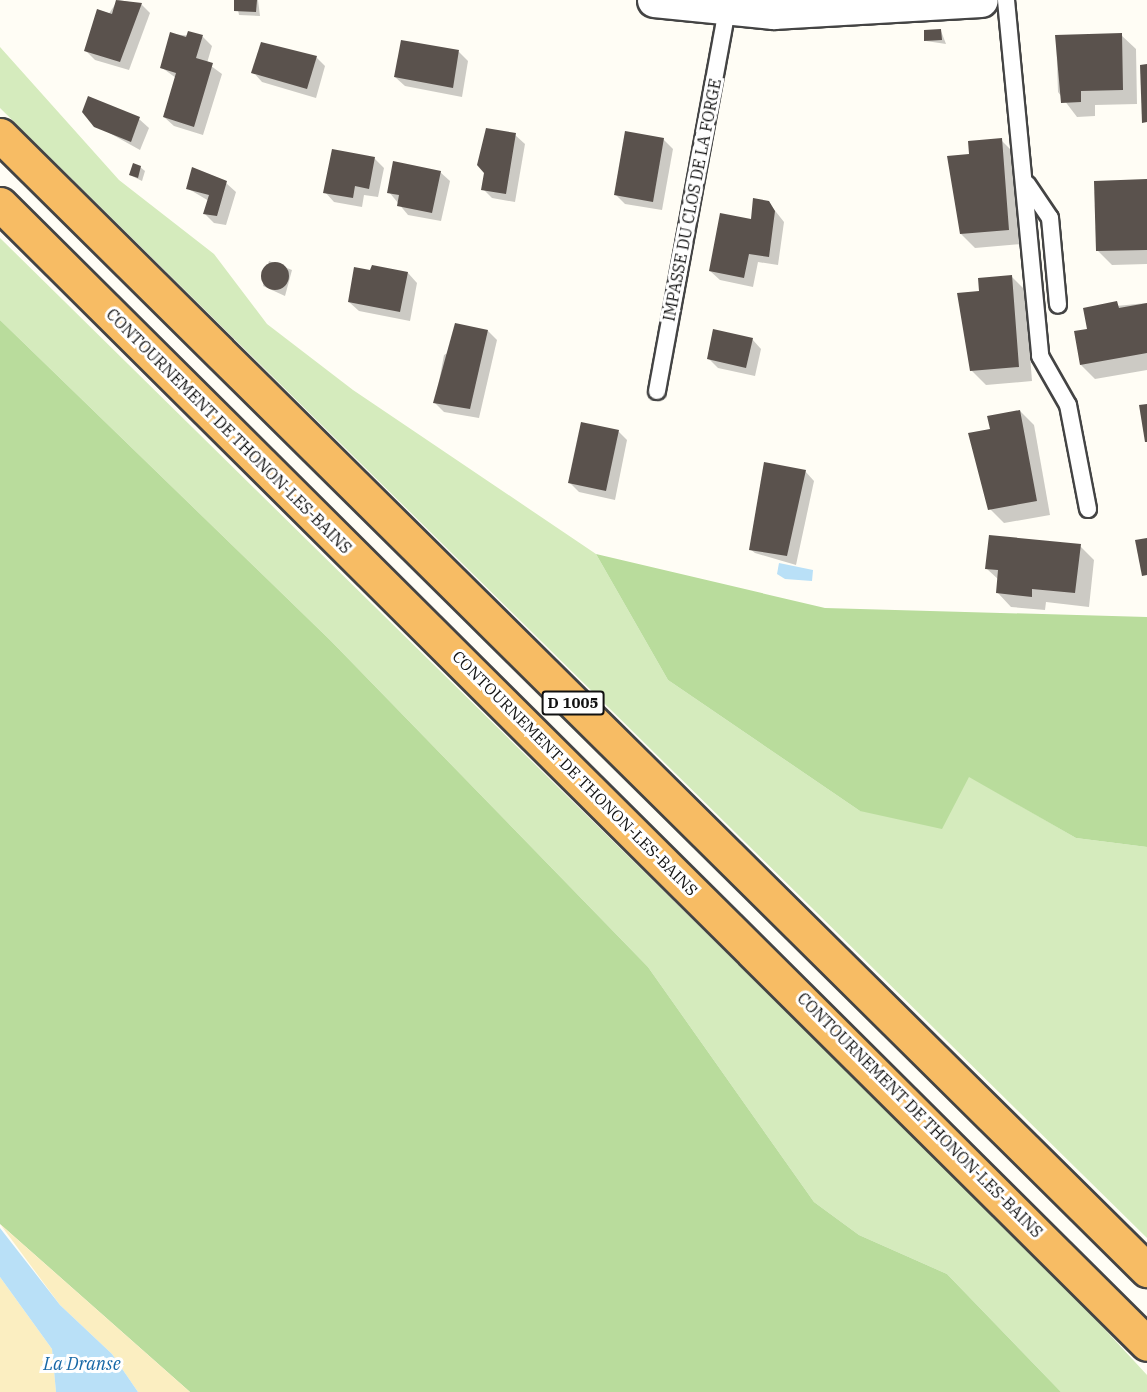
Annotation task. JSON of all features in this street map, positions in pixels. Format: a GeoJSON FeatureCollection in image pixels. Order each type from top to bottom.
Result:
{"type":"FeatureCollection","features":[{"type":"Feature","properties":{"kind":"highway","name":"D 1005"},"geometry":{"type":"LineString","coordinates":[[0,135],[1147,1270]]}},
{"type":"Feature","properties":{"kind":"highway","name":"CONTOURNEMENT DE THONON-LES-BAINS"},"geometry":{"type":"LineString","coordinates":[[0,204],[1147,1344]]}},
{"type":"Feature","properties":{"kind":"street"},"geometry":{"type":"LineString","coordinates":[[654,0],[728,10],[810,12],[981,0]]}},
{"type":"Feature","properties":{"kind":"lane"},"geometry":{"type":"LineString","coordinates":[[1006,0],[1026,183],[1040,356],[1068,405],[1088,508]]}},
{"type":"Feature","properties":{"kind":"lane","name":"IMPASSE DU CLOS DE LA FORGE"},"geometry":{"type":"LineString","coordinates":[[657,390],[728,10]]}},
{"type":"Feature","properties":{"kind":"lane"},"geometry":{"type":"LineString","coordinates":[[1026,183],[1050,219],[1058,304]]}},
{"type":"Feature","properties":{"kind":"green space"},"geometry":{"type":"Polygon","coordinates":[[[0,47],[119,180],[214,254],[267,324],[353,390],[596,554],[668,680],[860,811],[969,776],[1076,838],[1147,847],[1147,1238],[0,108],[0,47]]]}},
{"type":"Feature","properties":{"kind":"green space"},"geometry":{"type":"Polygon","coordinates":[[[0,238],[1063,1284],[1147,1375],[1147,1392],[1061,1392],[947,1274],[859,1235],[814,1202],[648,967],[331,641],[0,320],[0,238]]]}},
{"type":"Feature","properties":{"kind":"green space"},"geometry":{"type":"Polygon","coordinates":[[[0,320],[331,641],[648,967],[814,1202],[859,1235],[947,1274],[1061,1392],[190,1392],[0,1224],[0,320]]]}},
{"type":"Feature","properties":{"kind":"green space"},"geometry":{"type":"Polygon","coordinates":[[[596,554],[825,608],[1147,617],[1147,847],[1076,838],[969,777],[942,829],[860,811],[668,680],[596,554]]]}},
{"type":"Feature","properties":{"kind":"sand"},"geometry":{"type":"Polygon","coordinates":[[[0,1224],[190,1392],[138,1392],[112,1354],[60,1305],[0,1224]]]}},
{"type":"Feature","properties":{"kind":"sand"},"geometry":{"type":"Polygon","coordinates":[[[0,1277],[52,1349],[56,1392],[0,1392],[0,1277]]]}},
{"type":"Feature","properties":{"kind":"water"},"geometry":{"type":"Polygon","coordinates":[[[779,563],[813,570],[812,581],[785,579],[777,574],[779,563]]]}},
{"type":"Feature","properties":{"kind":"water","name":"La Dranse"},"geometry":{"type":"Polygon","coordinates":[[[0,1228],[60,1305],[112,1354],[138,1392],[56,1392],[52,1349],[0,1277],[0,1228]]]}},
{"type":"Feature","properties":{"kind":"building"},"geometry":{"type":"Polygon","coordinates":[[[116,0],[142,3],[120,62],[84,51],[97,9],[112,14],[116,0]]]}},
{"type":"Feature","properties":{"kind":"building"},"geometry":{"type":"Polygon","coordinates":[[[234,0],[257,0],[256,12],[234,11],[234,0]]]}},
{"type":"Feature","properties":{"kind":"building"},"geometry":{"type":"Polygon","coordinates":[[[941,29],[942,40],[924,41],[924,30],[941,29]]]}},
{"type":"Feature","properties":{"kind":"building"},"geometry":{"type":"Polygon","coordinates":[[[188,31],[203,35],[196,58],[213,63],[194,127],[163,117],[176,73],[160,68],[170,32],[186,37],[188,31]]]}},
{"type":"Feature","properties":{"kind":"building"},"geometry":{"type":"Polygon","coordinates":[[[1122,33],[1123,90],[1081,91],[1081,102],[1061,103],[1055,35],[1122,33]]]}},
{"type":"Feature","properties":{"kind":"building"},"geometry":{"type":"Polygon","coordinates":[[[401,40],[459,50],[453,88],[394,77],[401,40]]]}},
{"type":"Feature","properties":{"kind":"building"},"geometry":{"type":"Polygon","coordinates":[[[261,42],[317,56],[307,89],[251,73],[261,42]]]}},
{"type":"Feature","properties":{"kind":"building"},"geometry":{"type":"Polygon","coordinates":[[[1147,64],[1147,122],[1142,123],[1140,65],[1147,64]]]}},
{"type":"Feature","properties":{"kind":"building"},"geometry":{"type":"Polygon","coordinates":[[[88,96],[140,117],[131,142],[94,127],[82,112],[88,96]]]}},
{"type":"Feature","properties":{"kind":"building"},"geometry":{"type":"Polygon","coordinates":[[[486,128],[516,133],[506,194],[481,190],[484,173],[477,165],[486,128]]]}},
{"type":"Feature","properties":{"kind":"building"},"geometry":{"type":"Polygon","coordinates":[[[625,131],[664,138],[653,202],[614,195],[625,131]]]}},
{"type":"Feature","properties":{"kind":"building"},"geometry":{"type":"Polygon","coordinates":[[[1002,138],[1009,230],[960,234],[947,156],[969,154],[968,141],[1002,138]]]}},
{"type":"Feature","properties":{"kind":"building"},"geometry":{"type":"Polygon","coordinates":[[[332,149],[375,157],[369,189],[355,186],[353,198],[323,193],[332,149]]]}},
{"type":"Feature","properties":{"kind":"building"},"geometry":{"type":"Polygon","coordinates":[[[393,161],[441,171],[432,213],[397,206],[399,195],[387,193],[393,161]]]}},
{"type":"Feature","properties":{"kind":"building"},"geometry":{"type":"Polygon","coordinates":[[[133,163],[141,166],[138,178],[129,175],[133,163]]]}},
{"type":"Feature","properties":{"kind":"building"},"geometry":{"type":"Polygon","coordinates":[[[192,167],[227,181],[217,216],[203,214],[209,195],[186,189],[192,167]]]}},
{"type":"Feature","properties":{"kind":"building"},"geometry":{"type":"Polygon","coordinates":[[[1147,179],[1147,250],[1096,251],[1094,181],[1147,179]]]}},
{"type":"Feature","properties":{"kind":"building"},"geometry":{"type":"Polygon","coordinates":[[[753,198],[769,201],[775,211],[769,257],[749,254],[744,278],[709,271],[720,213],[751,219],[753,198]]]}},
{"type":"Feature","properties":{"kind":"building"},"geometry":{"type":"Polygon","coordinates":[[[275,262],[285,266],[289,276],[285,286],[275,290],[265,286],[261,276],[265,266],[275,262]]]}},
{"type":"Feature","properties":{"kind":"building"},"geometry":{"type":"Polygon","coordinates":[[[372,265],[408,272],[400,312],[348,302],[354,267],[370,270],[372,265]]]}},
{"type":"Feature","properties":{"kind":"building"},"geometry":{"type":"Polygon","coordinates":[[[1012,275],[1019,367],[970,371],[957,293],[979,291],[978,278],[1012,275]]]}},
{"type":"Feature","properties":{"kind":"building"},"geometry":{"type":"Polygon","coordinates":[[[1117,301],[1119,308],[1147,303],[1147,353],[1080,365],[1074,331],[1087,329],[1083,308],[1117,301]]]}},
{"type":"Feature","properties":{"kind":"building"},"geometry":{"type":"Polygon","coordinates":[[[455,323],[488,330],[470,409],[433,403],[455,323]]]}},
{"type":"Feature","properties":{"kind":"building"},"geometry":{"type":"Polygon","coordinates":[[[713,329],[753,338],[746,368],[707,359],[713,329]]]}},
{"type":"Feature","properties":{"kind":"building"},"geometry":{"type":"Polygon","coordinates":[[[1147,404],[1147,442],[1145,442],[1139,405],[1147,404]]]}},
{"type":"Feature","properties":{"kind":"building"},"geometry":{"type":"Polygon","coordinates":[[[1020,410],[1037,501],[988,510],[968,433],[990,429],[987,416],[1020,410]]]}},
{"type":"Feature","properties":{"kind":"building"},"geometry":{"type":"Polygon","coordinates":[[[581,422],[619,430],[606,491],[568,483],[581,422]]]}},
{"type":"Feature","properties":{"kind":"building"},"geometry":{"type":"Polygon","coordinates":[[[764,462],[806,470],[787,556],[749,550],[764,462]]]}},
{"type":"Feature","properties":{"kind":"building"},"geometry":{"type":"Polygon","coordinates":[[[989,535],[1081,544],[1075,593],[1032,589],[1032,597],[996,593],[998,570],[985,569],[989,535]]]}},
{"type":"Feature","properties":{"kind":"building"},"geometry":{"type":"Polygon","coordinates":[[[1147,538],[1147,575],[1142,576],[1135,540],[1147,538]]]}}]}
